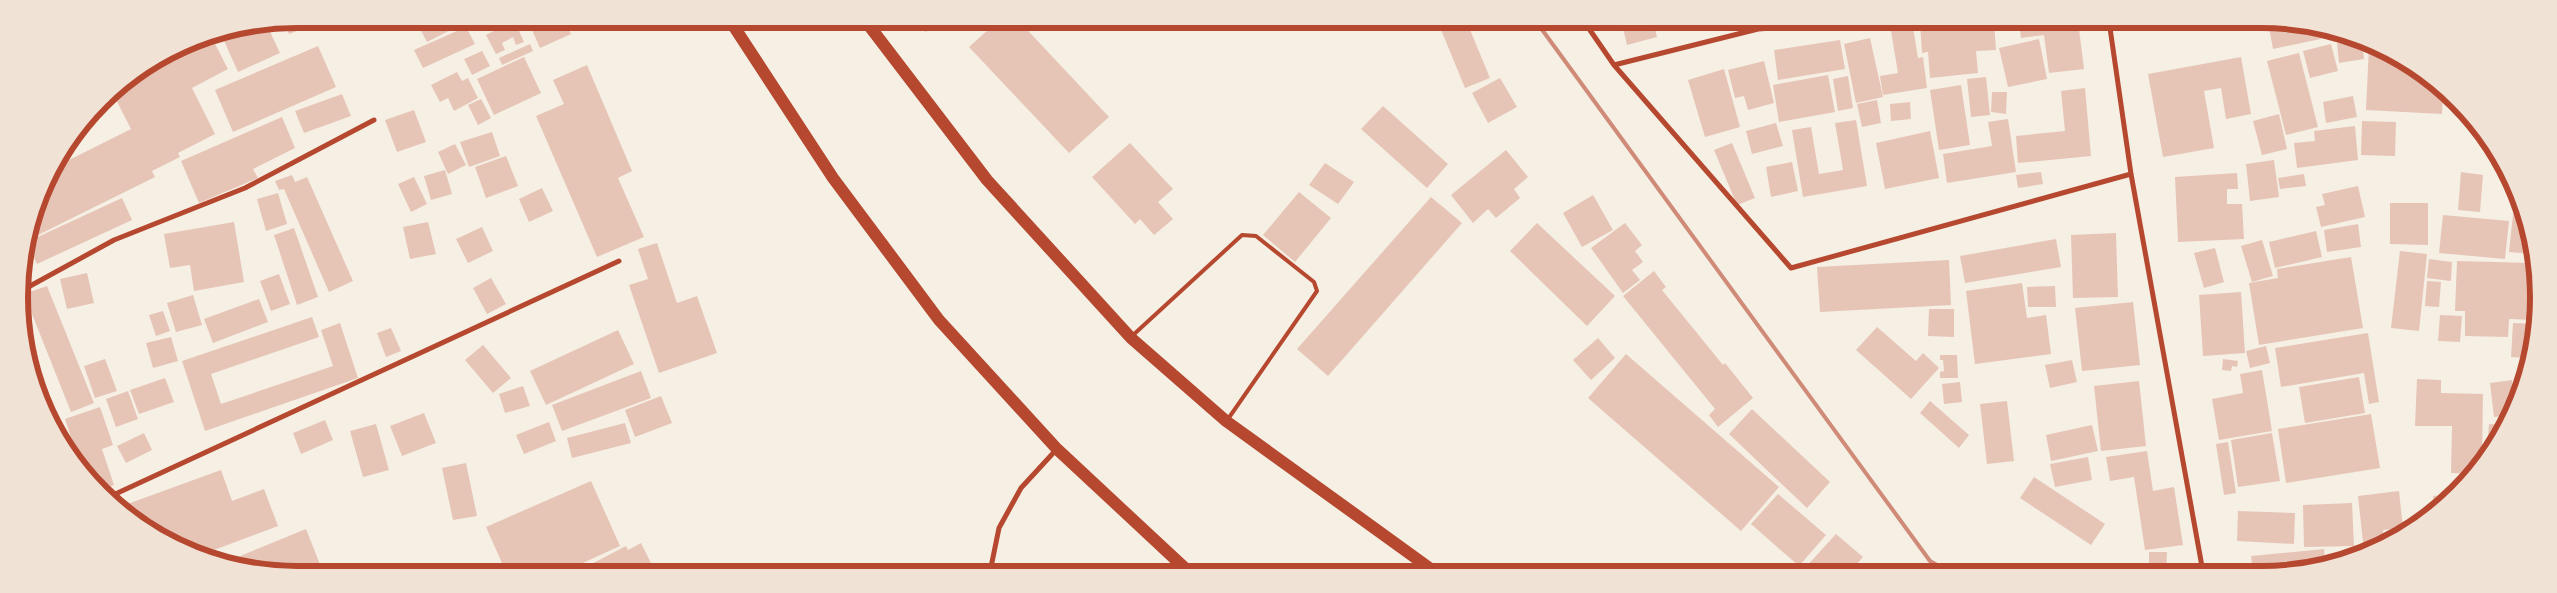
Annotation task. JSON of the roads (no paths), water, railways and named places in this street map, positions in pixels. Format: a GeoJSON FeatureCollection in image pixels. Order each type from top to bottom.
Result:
{"type":"FeatureCollection","features":[{"type":"Feature","properties":{"kind":"main road"},"geometry":{"type":"LineString","coordinates":[[735,28],[833,178],[939,320],[1057,448],[1183,566]]}},
{"type":"Feature","properties":{"kind":"main road"},"geometry":{"type":"LineString","coordinates":[[871,28],[987,180],[1131,338],[1226,420],[1427,566]]}},
{"type":"Feature","properties":{"kind":"street"},"geometry":{"type":"LineString","coordinates":[[1589,28],[1614,65],[1791,268],[2131,174]]}},
{"type":"Feature","properties":{"kind":"street"},"geometry":{"type":"LineString","coordinates":[[1614,65],[1758,29],[1772,28]]}},
{"type":"Feature","properties":{"kind":"street"},"geometry":{"type":"LineString","coordinates":[[2110,28],[2131,174],[2203,566]]}},
{"type":"Feature","properties":{"kind":"street"},"geometry":{"type":"LineString","coordinates":[[28,287],[114,240],[245,188],[374,120]]}},
{"type":"Feature","properties":{"kind":"street"},"geometry":{"type":"LineString","coordinates":[[114,495],[620,261]]}},
{"type":"Feature","properties":{"kind":"street"},"geometry":{"type":"LineString","coordinates":[[991,566],[999,528],[1021,488],[1057,448]]}},
{"type":"Feature","properties":{"kind":"lane"},"geometry":{"type":"LineString","coordinates":[[1131,338],[1242,235],[1256,236],[1314,282],[1317,291],[1226,420]]}},
{"type":"Feature","properties":{"kind":"railway"},"geometry":{"type":"LineString","coordinates":[[1541,28],[1930,561],[1939,566]]}}]}
